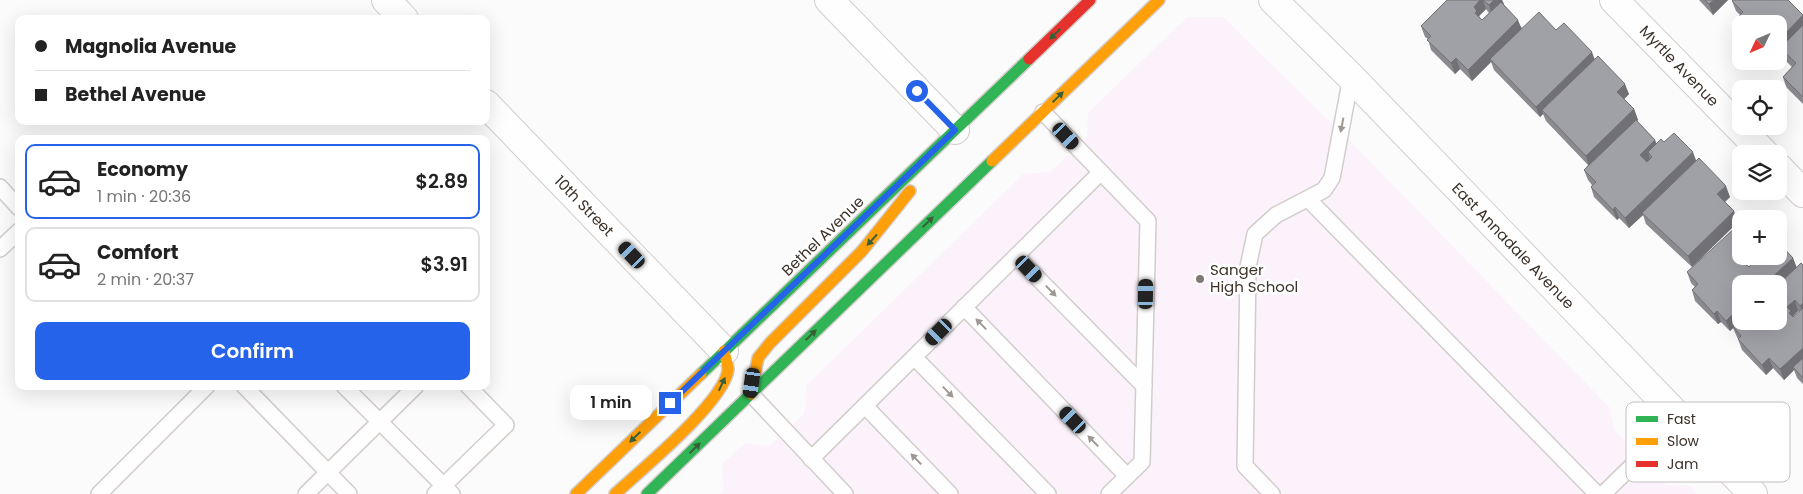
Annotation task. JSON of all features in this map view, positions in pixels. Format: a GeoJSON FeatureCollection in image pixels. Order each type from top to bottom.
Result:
{"type":"FeatureCollection","features":[{"type":"Feature","properties":{"kind":"main road","name":"Bethel Avenue"},"geometry":{"type":"LineString","coordinates":[[576,494],[1090,0]]}},
{"type":"Feature","properties":{"kind":"main road"},"geometry":{"type":"LineString","coordinates":[[651,493],[1159,0]]}},
{"type":"Feature","properties":{"kind":"main road"},"geometry":{"type":"LineString","coordinates":[[751,394],[758,358],[872,240],[895,213],[948,137]]}},
{"type":"Feature","properties":{"kind":"main road"},"geometry":{"type":"LineString","coordinates":[[615,494],[707,406],[721,388],[728,368],[724,351]]}},
{"type":"Feature","properties":{"kind":"street"},"geometry":{"type":"LineString","coordinates":[[386,0],[400,15]]}},
{"type":"Feature","properties":{"kind":"street"},"geometry":{"type":"LineString","coordinates":[[829,0],[948,137]]}},
{"type":"Feature","properties":{"kind":"street","name":"East Annadale Avenue"},"geometry":{"type":"LineString","coordinates":[[1273,0],[1351,77],[1664,402]]}},
{"type":"Feature","properties":{"kind":"street","name":"Myrtle Avenue"},"geometry":{"type":"LineString","coordinates":[[1614,0],[1756,145]]}},
{"type":"Feature","properties":{"kind":"street","name":"10th Street"},"geometry":{"type":"LineString","coordinates":[[490,108],[724,351]]}},
{"type":"Feature","properties":{"kind":"street"},"geometry":{"type":"LineString","coordinates":[[1787,176],[1803,193]]}},
{"type":"Feature","properties":{"kind":"street","name":"East Annadale Avenue"},"geometry":{"type":"LineString","coordinates":[[1740,482],[1752,494]]}},
{"type":"Feature","properties":{"kind":"lane"},"geometry":{"type":"LineString","coordinates":[[1272,494],[1245,466],[1248,267],[1255,234],[1276,215],[1324,190],[1332,178],[1351,77]]}},
{"type":"Feature","properties":{"kind":"lane"},"geometry":{"type":"LineString","coordinates":[[1043,112],[1148,221],[1142,462],[1109,494]]}},
{"type":"Feature","properties":{"kind":"lane"},"geometry":{"type":"LineString","coordinates":[[811,459],[1100,172]]}},
{"type":"Feature","properties":{"kind":"lane"},"geometry":{"type":"LineString","coordinates":[[0,188],[15,204]]}},
{"type":"Feature","properties":{"kind":"lane"},"geometry":{"type":"LineString","coordinates":[[1308,199],[1597,494]]}},
{"type":"Feature","properties":{"kind":"lane"},"geometry":{"type":"LineString","coordinates":[[0,249],[15,235]]}},
{"type":"Feature","properties":{"kind":"lane"},"geometry":{"type":"LineString","coordinates":[[1016,256],[1144,386]]}},
{"type":"Feature","properties":{"kind":"lane"},"geometry":{"type":"LineString","coordinates":[[964,307],[1127,476]]}},
{"type":"Feature","properties":{"kind":"lane"},"geometry":{"type":"LineString","coordinates":[[914,357],[1048,494]]}},
{"type":"Feature","properties":{"kind":"lane"},"geometry":{"type":"LineString","coordinates":[[100,494],[203,390]]}},
{"type":"Feature","properties":{"kind":"lane"},"geometry":{"type":"LineString","coordinates":[[248,390],[349,494]]}},
{"type":"Feature","properties":{"kind":"lane"},"geometry":{"type":"LineString","coordinates":[[348,390],[443,491],[506,425],[472,390]]}},
{"type":"Feature","properties":{"kind":"lane"},"geometry":{"type":"LineString","coordinates":[[306,494],[412,390]]}},
{"type":"Feature","properties":{"kind":"lane"},"geometry":{"type":"LineString","coordinates":[[751,394],[845,494]]}},
{"type":"Feature","properties":{"kind":"lane"},"geometry":{"type":"LineString","coordinates":[[865,406],[950,494]]}},
{"type":"Feature","properties":{"kind":"lane"},"geometry":{"type":"LineString","coordinates":[[1603,494],[1626,472]]}},
{"type":"Feature","properties":{"kind":"shaded area","name":"Sanger High School"},"geometry":{"type":"Polygon","coordinates":[[[1187,17],[1223,17],[1359,150],[1610,408],[1614,429],[1626,442],[1626,482],[1663,482],[1666,485],[1690,486],[1697,494],[719,494],[724,490],[722,464],[745,443],[769,446],[804,414],[807,385],[1023,174],[1050,172],[1087,137],[1088,113],[1187,17]]]}},
{"type":"Feature","properties":{"kind":"building"},"geometry":{"type":"Polygon","coordinates":[[[1447,0],[1480,0],[1474,7],[1477,11],[1475,13],[1482,20],[1501,2],[1518,20],[1468,70],[1456,58],[1451,63],[1427,40],[1431,36],[1421,26],[1447,0]]]}},
{"type":"Feature","properties":{"kind":"building"},"geometry":{"type":"Polygon","coordinates":[[[1483,0],[1494,0],[1489,5],[1483,0]]]}},
{"type":"Feature","properties":{"kind":"building"},"geometry":{"type":"Polygon","coordinates":[[[1705,0],[1714,0],[1709,4],[1705,0]]]}},
{"type":"Feature","properties":{"kind":"building"},"geometry":{"type":"Polygon","coordinates":[[[1788,0],[1803,15],[1788,31],[1788,15],[1740,15],[1743,12],[1732,1],[1788,0]]]}},
{"type":"Feature","properties":{"kind":"building"},"geometry":{"type":"Polygon","coordinates":[[[1539,12],[1556,30],[1564,23],[1592,52],[1536,107],[1490,59],[1539,12]]]}},
{"type":"Feature","properties":{"kind":"building"},"geometry":{"type":"Polygon","coordinates":[[[1803,25],[1803,97],[1783,77],[1796,63],[1788,56],[1788,40],[1803,25]]]}},
{"type":"Feature","properties":{"kind":"building"},"geometry":{"type":"Polygon","coordinates":[[[1598,56],[1625,84],[1617,92],[1634,109],[1586,156],[1542,110],[1598,56]]]}},
{"type":"Feature","properties":{"kind":"building"},"geometry":{"type":"Polygon","coordinates":[[[1636,120],[1655,140],[1640,155],[1647,162],[1652,157],[1648,152],[1661,139],[1664,142],[1674,133],[1693,152],[1625,218],[1615,207],[1613,210],[1591,187],[1596,182],[1584,170],[1636,120]]]}},
{"type":"Feature","properties":{"kind":"building"},"geometry":{"type":"Polygon","coordinates":[[[1699,158],[1726,186],[1717,194],[1733,210],[1688,256],[1642,213],[1699,158]]]}},
{"type":"Feature","properties":{"kind":"building"},"geometry":{"type":"Polygon","coordinates":[[[1732,231],[1732,265],[1746,265],[1749,267],[1751,265],[1785,265],[1775,275],[1732,275],[1732,315],[1726,321],[1717,311],[1714,314],[1692,290],[1698,284],[1687,272],[1732,231]]]}},
{"type":"Feature","properties":{"kind":"building"},"geometry":{"type":"Polygon","coordinates":[[[1787,252],[1793,258],[1787,264],[1787,252]]]}},
{"type":"Feature","properties":{"kind":"building"},"geometry":{"type":"Polygon","coordinates":[[[1801,263],[1803,265],[1803,303],[1800,306],[1795,300],[1787,307],[1787,276],[1801,263]]]}},
{"type":"Feature","properties":{"kind":"building"},"geometry":{"type":"Polygon","coordinates":[[[1787,307],[1793,317],[1803,308],[1803,348],[1780,369],[1769,358],[1762,365],[1738,339],[1741,336],[1736,330],[1787,330],[1787,307]]]}},
{"type":"Feature","properties":{"kind":"building"},"geometry":{"type":"Polygon","coordinates":[[[1803,358],[1803,378],[1793,367],[1803,358]]]}},
{"type":"Feature","properties":{"kind":"traffic: fast"},"geometry":{"type":"LineString","coordinates":[[701,374],[1029,59]]}},
{"type":"Feature","properties":{"kind":"traffic: fast"},"geometry":{"type":"LineString","coordinates":[[647,494],[992,161]]}},
{"type":"Feature","properties":{"kind":"traffic: slow"},"geometry":{"type":"LineString","coordinates":[[992,161],[1159,0]]}},
{"type":"Feature","properties":{"kind":"traffic: slow"},"geometry":{"type":"LineString","coordinates":[[751,394],[758,358],[770,343],[862,251],[910,191]]}},
{"type":"Feature","properties":{"kind":"traffic: slow"},"geometry":{"type":"LineString","coordinates":[[615,494],[680,435],[712,400],[723,384],[728,370],[724,351]]}},
{"type":"Feature","properties":{"kind":"traffic: slow"},"geometry":{"type":"LineString","coordinates":[[576,494],[701,374]]}},
{"type":"Feature","properties":{"kind":"traffic: jam"},"geometry":{"type":"LineString","coordinates":[[1029,59],[1090,0]]}},
{"type":"Feature","properties":{"kind":"place","name":"Sanger High School"},"geometry":{"type":"Point","coordinates":[1200,279]}},
{"type":"Feature","properties":{"kind":"route"},"geometry":{"type":"LineString","coordinates":[[670,403],[955,130],[917,91]]}}]}
